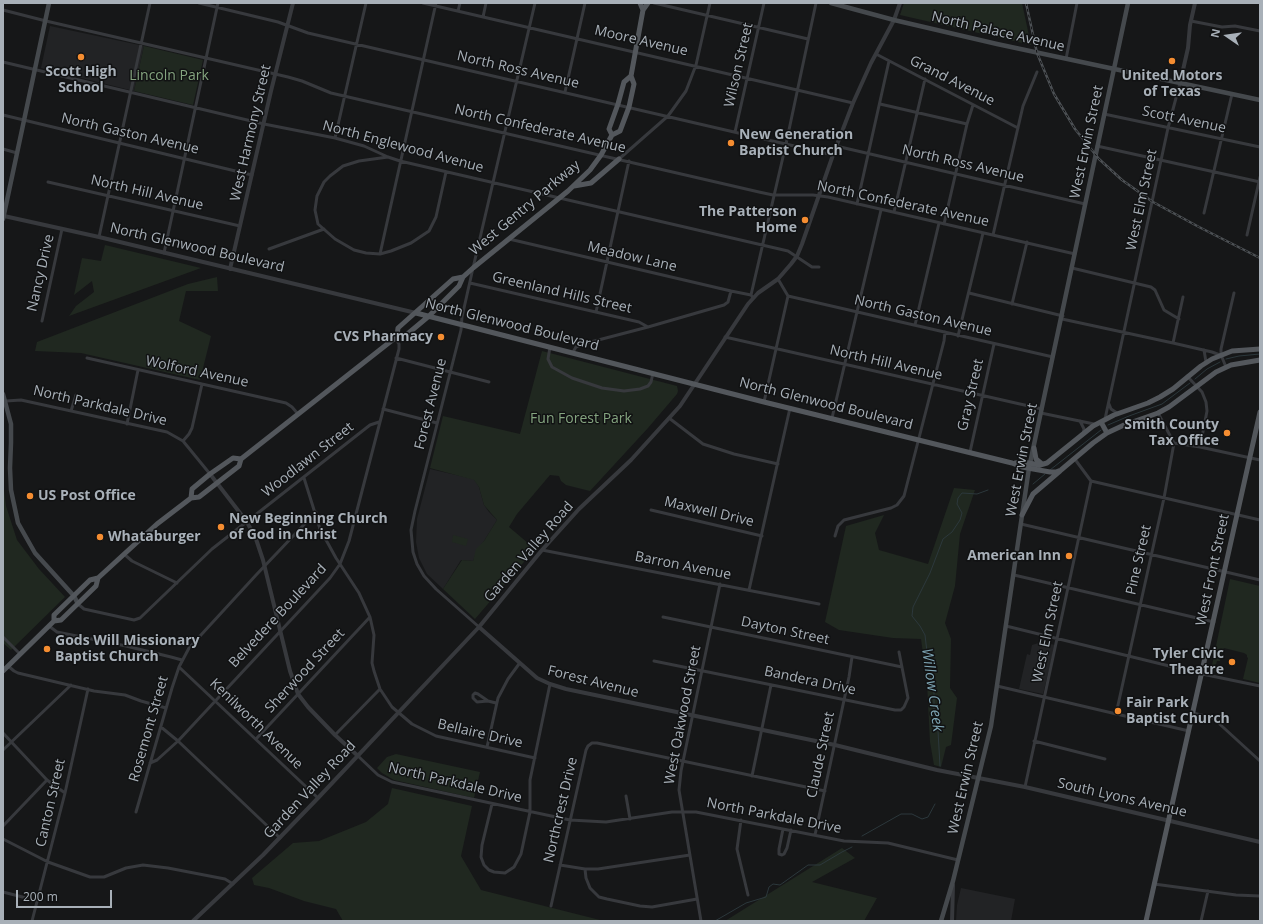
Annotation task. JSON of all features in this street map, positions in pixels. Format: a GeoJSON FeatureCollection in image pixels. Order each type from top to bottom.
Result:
{"type":"FeatureCollection","features":[{"type":"Feature","properties":{"kind":"main road"},"geometry":{"type":"LineString","coordinates":[[3,217],[49,3]]}},
{"type":"Feature","properties":{"kind":"main road","name":"West Gentry Parkway"},"geometry":{"type":"LineString","coordinates":[[54,621],[54,615],[90,580],[98,578],[157,524],[191,498],[199,497],[239,466],[241,459],[396,337],[405,336],[429,316],[459,286],[463,277],[473,268],[560,198],[590,170],[601,155],[612,135],[620,131],[629,107],[634,84],[631,76],[642,10],[640,3]]}},
{"type":"Feature","properties":{"kind":"main road"},"geometry":{"type":"LineString","coordinates":[[642,10],[648,3]]}},
{"type":"Feature","properties":{"kind":"main road","name":"North Palace Avenue"},"geometry":{"type":"LineString","coordinates":[[830,3],[894,20],[1066,59],[1260,100]]}},
{"type":"Feature","properties":{"kind":"main road","name":"West Erwin Street"},"geometry":{"type":"LineString","coordinates":[[941,921],[953,881],[991,726],[1030,466],[1128,3]]}},
{"type":"Feature","properties":{"kind":"main road","name":"West Gentry Parkway"},"geometry":{"type":"LineString","coordinates":[[612,135],[609,129],[624,82],[631,76]]}},
{"type":"Feature","properties":{"kind":"main road"},"geometry":{"type":"LineString","coordinates":[[573,187],[591,183],[619,159]]}},
{"type":"Feature","properties":{"kind":"main road","name":"West Gentry Parkway"},"geometry":{"type":"LineString","coordinates":[[396,337],[398,328],[453,279],[463,277]]}},
{"type":"Feature","properties":{"kind":"main road","name":"North Glenwood Boulevard"},"geometry":{"type":"LineString","coordinates":[[416,313],[764,402],[1014,463],[1022,467],[1030,466]]}},
{"type":"Feature","properties":{"kind":"main road"},"geometry":{"type":"LineString","coordinates":[[1030,466],[1048,463],[1084,434],[1117,413],[1148,403],[1160,397],[1173,389],[1206,362],[1220,355],[1238,350],[1260,348]]}},
{"type":"Feature","properties":{"kind":"main road"},"geometry":{"type":"LineString","coordinates":[[1022,515],[1033,494],[1074,458],[1107,433],[1124,425],[1158,413],[1175,403],[1211,375],[1226,367],[1258,361]]}},
{"type":"Feature","properties":{"kind":"main road"},"geometry":{"type":"LineString","coordinates":[[3,394],[11,424],[11,490],[18,523],[35,553],[74,596],[78,604]]}},
{"type":"Feature","properties":{"kind":"main road","name":"West Front Street"},"geometry":{"type":"LineString","coordinates":[[1146,921],[1260,412]]}},
{"type":"Feature","properties":{"kind":"main road"},"geometry":{"type":"LineString","coordinates":[[1101,422],[1107,433]]}},
{"type":"Feature","properties":{"kind":"main road"},"geometry":{"type":"LineString","coordinates":[[1034,448],[1036,459],[1043,464]]}},
{"type":"Feature","properties":{"kind":"main road","name":"West Gentry Parkway"},"geometry":{"type":"LineString","coordinates":[[191,498],[192,489],[210,474],[233,458],[241,459]]}},
{"type":"Feature","properties":{"kind":"main road"},"geometry":{"type":"LineString","coordinates":[[1030,466],[1050,472],[1061,470]]}},
{"type":"Feature","properties":{"kind":"main road","name":"West Gentry Parkway"},"geometry":{"type":"LineString","coordinates":[[3,671],[54,621],[61,620],[78,604],[96,586],[98,578]]}},
{"type":"Feature","properties":{"kind":"street"},"geometry":{"type":"LineString","coordinates":[[99,237],[150,3]]}},
{"type":"Feature","properties":{"kind":"street","name":"North Ross Avenue"},"geometry":{"type":"LineString","coordinates":[[200,3],[278,22],[308,32],[833,155]]}},
{"type":"Feature","properties":{"kind":"street"},"geometry":{"type":"LineString","coordinates":[[164,253],[218,3]]}},
{"type":"Feature","properties":{"kind":"street","name":"West Harmony Street"},"geometry":{"type":"LineString","coordinates":[[230,269],[293,3]]}},
{"type":"Feature","properties":{"kind":"street"},"geometry":{"type":"LineString","coordinates":[[335,138],[366,3]]}},
{"type":"Feature","properties":{"kind":"street","name":"Moore Avenue"},"geometry":{"type":"LineString","coordinates":[[423,3],[435,4],[483,17],[696,65],[854,103]]}},
{"type":"Feature","properties":{"kind":"street"},"geometry":{"type":"LineString","coordinates":[[458,11],[460,3]]}},
{"type":"Feature","properties":{"kind":"street"},"geometry":{"type":"LineString","coordinates":[[483,17],[486,3]]}},
{"type":"Feature","properties":{"kind":"street","name":"Forest Avenue"},"geometry":{"type":"LineString","coordinates":[[535,3],[473,268],[461,330],[412,522],[413,552],[421,572],[430,584],[519,664],[537,678],[550,684],[566,689],[692,716],[835,745],[916,765],[978,778]]}},
{"type":"Feature","properties":{"kind":"street"},"geometry":{"type":"LineString","coordinates":[[564,92],[585,3]]}},
{"type":"Feature","properties":{"kind":"street"},"geometry":{"type":"LineString","coordinates":[[654,3],[808,39]]}},
{"type":"Feature","properties":{"kind":"street"},"geometry":{"type":"LineString","coordinates":[[619,159],[668,116],[686,91],[696,65],[710,3]]}},
{"type":"Feature","properties":{"kind":"street","name":"Wilson Street"},"geometry":{"type":"LineString","coordinates":[[735,132],[764,3]]}},
{"type":"Feature","properties":{"kind":"street","name":"Garden Valley Road"},"geometry":{"type":"LineString","coordinates":[[193,921],[234,884],[280,838],[358,756],[479,627],[542,550],[579,509],[631,460],[680,406],[752,297],[762,245],[786,144],[816,3]]}},
{"type":"Feature","properties":{"kind":"street"},"geometry":{"type":"LineString","coordinates":[[752,297],[778,279],[797,256],[836,146],[876,54],[894,20],[900,3]]}},
{"type":"Feature","properties":{"kind":"street"},"geometry":{"type":"LineString","coordinates":[[1066,59],[1077,3]]}},
{"type":"Feature","properties":{"kind":"street","name":"West Elm Street"},"geometry":{"type":"LineString","coordinates":[[1101,422],[1109,402],[1168,128],[1188,48],[1195,3]]}},
{"type":"Feature","properties":{"kind":"street"},"geometry":{"type":"LineString","coordinates":[[380,254],[435,4]]}},
{"type":"Feature","properties":{"kind":"street","name":"North Confederate Avenue"},"geometry":{"type":"LineString","coordinates":[[3,10],[276,74],[302,81],[331,93],[773,195],[819,195],[1075,254]]}},
{"type":"Feature","properties":{"kind":"street"},"geometry":{"type":"LineString","coordinates":[[1191,21],[1222,27],[1235,26],[1260,31]]}},
{"type":"Feature","properties":{"kind":"street","name":"Grand Avenue"},"geometry":{"type":"LineString","coordinates":[[876,54],[1018,128]]}},
{"type":"Feature","properties":{"kind":"street"},"geometry":{"type":"LineString","coordinates":[[857,204],[889,61]]}},
{"type":"Feature","properties":{"kind":"street","name":"North Englewood Avenue"},"geometry":{"type":"LineString","coordinates":[[3,62],[35,71],[264,124],[335,138],[364,146],[400,161],[788,251],[812,267],[819,267]]}},
{"type":"Feature","properties":{"kind":"street"},"geometry":{"type":"LineString","coordinates":[[993,235],[1023,106],[1037,72]]}},
{"type":"Feature","properties":{"kind":"street"},"geometry":{"type":"LineString","coordinates":[[894,212],[925,79]]}},
{"type":"Feature","properties":{"kind":"street"},"geometry":{"type":"LineString","coordinates":[[1204,214],[1232,94]]}},
{"type":"Feature","properties":{"kind":"street"},"geometry":{"type":"LineString","coordinates":[[880,104],[968,124]]}},
{"type":"Feature","properties":{"kind":"street"},"geometry":{"type":"LineString","coordinates":[[944,224],[973,105]]}},
{"type":"Feature","properties":{"kind":"street","name":"Scott Avenue"},"geometry":{"type":"LineString","coordinates":[[1104,114],[1260,147]]}},
{"type":"Feature","properties":{"kind":"street","name":"North Gaston Avenue"},"geometry":{"type":"LineString","coordinates":[[3,115],[252,175]]}},
{"type":"Feature","properties":{"kind":"street","name":"North Ross Avenue"},"geometry":{"type":"LineString","coordinates":[[836,146],[1085,204]]}},
{"type":"Feature","properties":{"kind":"street"},"geometry":{"type":"LineString","coordinates":[[1097,146],[1259,182]]}},
{"type":"Feature","properties":{"kind":"street"},"geometry":{"type":"LineString","coordinates":[[3,149],[17,153]]}},
{"type":"Feature","properties":{"kind":"street"},"geometry":{"type":"LineString","coordinates":[[388,157],[351,163],[336,171],[324,182],[317,196],[315,210],[318,224],[335,239],[354,250],[380,254],[401,248],[428,231],[434,222],[446,172]]}},
{"type":"Feature","properties":{"kind":"street"},"geometry":{"type":"LineString","coordinates":[[596,312],[629,161]]}},
{"type":"Feature","properties":{"kind":"street"},"geometry":{"type":"LineString","coordinates":[[1247,235],[1260,177]]}},
{"type":"Feature","properties":{"kind":"street","name":"North Hill Avenue"},"geometry":{"type":"LineString","coordinates":[[48,182],[240,226]]}},
{"type":"Feature","properties":{"kind":"street"},"geometry":{"type":"LineString","coordinates":[[832,418],[881,210]]}},
{"type":"Feature","properties":{"kind":"street","name":"North Glenwood Boulevard"},"geometry":{"type":"LineString","coordinates":[[3,217],[99,237],[416,313]]}},
{"type":"Feature","properties":{"kind":"street"},"geometry":{"type":"LineString","coordinates":[[915,324],[939,223]]}},
{"type":"Feature","properties":{"kind":"street","name":"Nancy Drive"},"geometry":{"type":"LineString","coordinates":[[42,321],[62,229]]}},
{"type":"Feature","properties":{"kind":"street"},"geometry":{"type":"LineString","coordinates":[[269,249],[324,229]]}},
{"type":"Feature","properties":{"kind":"street"},"geometry":{"type":"LineString","coordinates":[[958,336],[983,233]]}},
{"type":"Feature","properties":{"kind":"street","name":"Meadow Lane"},"geometry":{"type":"LineString","coordinates":[[508,239],[752,297]]}},
{"type":"Feature","properties":{"kind":"street"},"geometry":{"type":"LineString","coordinates":[[1012,304],[1026,242]]}},
{"type":"Feature","properties":{"kind":"street"},"geometry":{"type":"LineString","coordinates":[[1072,268],[1154,288],[1164,310],[1179,319]]}},
{"type":"Feature","properties":{"kind":"street"},"geometry":{"type":"LineString","coordinates":[[764,402],[788,296],[778,279]]}},
{"type":"Feature","properties":{"kind":"street","name":"Greenland Hills Street"},"geometry":{"type":"LineString","coordinates":[[470,283],[639,322],[648,327]]}},
{"type":"Feature","properties":{"kind":"street"},"geometry":{"type":"LineString","coordinates":[[573,352],[576,347],[583,344],[648,327],[724,304],[728,302],[731,291]]}},
{"type":"Feature","properties":{"kind":"street"},"geometry":{"type":"LineString","coordinates":[[1226,367],[1220,355],[1234,293]]}},
{"type":"Feature","properties":{"kind":"street"},"geometry":{"type":"LineString","coordinates":[[969,294],[1124,333],[1204,350],[1220,355]]}},
{"type":"Feature","properties":{"kind":"street","name":"North Gaston Avenue"},"geometry":{"type":"LineString","coordinates":[[788,296],[915,324],[958,336],[1053,357]]}},
{"type":"Feature","properties":{"kind":"street"},"geometry":{"type":"LineString","coordinates":[[1173,343],[1183,297]]}},
{"type":"Feature","properties":{"kind":"street"},"geometry":{"type":"LineString","coordinates":[[835,536],[838,526],[844,520],[891,508],[901,501],[908,485],[945,332]]}},
{"type":"Feature","properties":{"kind":"street","name":"Belvedere Boulevard"},"geometry":{"type":"LineString","coordinates":[[150,763],[157,760],[178,741],[330,578],[340,564],[349,540],[396,358],[399,344],[396,337]]}},
{"type":"Feature","properties":{"kind":"street","name":"North Hill Avenue"},"geometry":{"type":"LineString","coordinates":[[725,338],[982,395],[1080,421],[1101,422]]}},
{"type":"Feature","properties":{"kind":"street","name":"Gray Street"},"geometry":{"type":"LineString","coordinates":[[970,452],[994,344]]}},
{"type":"Feature","properties":{"kind":"street"},"geometry":{"type":"LineString","coordinates":[[550,347],[548,359],[552,367],[572,378],[602,388],[624,391],[640,389],[648,386],[651,382],[653,373]]}},
{"type":"Feature","properties":{"kind":"street"},"geometry":{"type":"LineString","coordinates":[[1204,350],[1206,362]]}},
{"type":"Feature","properties":{"kind":"street","name":"Wolford Avenue"},"geometry":{"type":"LineString","coordinates":[[87,358],[286,403],[292,406],[298,414]]}},
{"type":"Feature","properties":{"kind":"street"},"geometry":{"type":"LineString","coordinates":[[396,358],[489,382]]}},
{"type":"Feature","properties":{"kind":"street"},"geometry":{"type":"LineString","coordinates":[[127,424],[138,370]]}},
{"type":"Feature","properties":{"kind":"street"},"geometry":{"type":"LineString","coordinates":[[1187,376],[1197,386],[1205,398],[1207,407],[1200,447]]}},
{"type":"Feature","properties":{"kind":"street"},"geometry":{"type":"LineString","coordinates":[[183,441],[192,428],[202,384]]}},
{"type":"Feature","properties":{"kind":"street"},"geometry":{"type":"LineString","coordinates":[[71,411],[76,395]]}},
{"type":"Feature","properties":{"kind":"street","name":"North Parkdale Drive"},"geometry":{"type":"LineString","coordinates":[[6,401],[21,400],[167,432],[183,441],[247,522],[256,539],[290,671],[298,694],[308,707],[335,735],[375,772],[386,780],[570,820],[606,822],[658,813],[682,811],[710,814],[844,841],[888,843],[958,860]]}},
{"type":"Feature","properties":{"kind":"street"},"geometry":{"type":"LineString","coordinates":[[1109,402],[1111,409],[1117,413]]}},
{"type":"Feature","properties":{"kind":"street"},"geometry":{"type":"LineString","coordinates":[[749,590],[790,408]]}},
{"type":"Feature","properties":{"kind":"street"},"geometry":{"type":"LineString","coordinates":[[383,410],[437,423]]}},
{"type":"Feature","properties":{"kind":"street"},"geometry":{"type":"LineString","coordinates":[[1158,413],[1174,443],[1260,460]]}},
{"type":"Feature","properties":{"kind":"street"},"geometry":{"type":"LineString","coordinates":[[669,418],[703,444],[734,454],[778,464]]}},
{"type":"Feature","properties":{"kind":"street"},"geometry":{"type":"LineString","coordinates":[[1080,421],[1084,429],[1084,434]]}},
{"type":"Feature","properties":{"kind":"street","name":"Woodlawn Street"},"geometry":{"type":"LineString","coordinates":[[78,604],[83,608],[138,620],[212,549],[370,425],[379,422]]}},
{"type":"Feature","properties":{"kind":"street","name":"Pine Street"},"geometry":{"type":"LineString","coordinates":[[1116,714],[1164,498],[1174,443]]}},
{"type":"Feature","properties":{"kind":"street"},"geometry":{"type":"LineString","coordinates":[[1074,458],[1092,481],[1260,520]]}},
{"type":"Feature","properties":{"kind":"street","name":"Bellaire Drive"},"geometry":{"type":"LineString","coordinates":[[304,478],[316,512],[320,530],[359,592],[370,617],[374,635],[372,663],[380,689],[392,707],[412,724],[432,735],[535,758]]}},
{"type":"Feature","properties":{"kind":"street","name":"West Elm Street"},"geometry":{"type":"LineString","coordinates":[[1025,787],[1092,481]]}},
{"type":"Feature","properties":{"kind":"street","name":"Maxwell Drive"},"geometry":{"type":"LineString","coordinates":[[651,510],[762,536]]}},
{"type":"Feature","properties":{"kind":"street","name":"Rosemont Street"},"geometry":{"type":"LineString","coordinates":[[136,812],[160,727],[182,660],[197,639],[316,512]]}},
{"type":"Feature","properties":{"kind":"street"},"geometry":{"type":"LineString","coordinates":[[1021,524],[1260,580]]}},
{"type":"Feature","properties":{"kind":"street","name":"Barron Avenue"},"geometry":{"type":"LineString","coordinates":[[542,550],[819,604]]}},
{"type":"Feature","properties":{"kind":"street"},"geometry":{"type":"LineString","coordinates":[[124,554],[132,561],[177,583]]}},
{"type":"Feature","properties":{"kind":"street"},"geometry":{"type":"LineString","coordinates":[[1014,575],[1214,622]]}},
{"type":"Feature","properties":{"kind":"street","name":"West Oakwood Street"},"geometry":{"type":"LineString","coordinates":[[701,921],[679,790],[681,771],[720,584]]}},
{"type":"Feature","properties":{"kind":"street","name":"Sherwood Street"},"geometry":{"type":"LineString","coordinates":[[256,739],[370,617]]}},
{"type":"Feature","properties":{"kind":"street","name":"Dayton Street"},"geometry":{"type":"LineString","coordinates":[[663,617],[902,667]]}},
{"type":"Feature","properties":{"kind":"street"},"geometry":{"type":"LineString","coordinates":[[49,626],[58,632],[171,656],[182,660]]}},
{"type":"Feature","properties":{"kind":"street"},"geometry":{"type":"LineString","coordinates":[[1006,626],[1202,674],[1260,686]]}},
{"type":"Feature","properties":{"kind":"street"},"geometry":{"type":"LineString","coordinates":[[3,637],[20,654]]}},
{"type":"Feature","properties":{"kind":"street","name":"Bandera Drive"},"geometry":{"type":"LineString","coordinates":[[654,661],[889,710],[901,710],[906,704],[908,698],[899,652]]}},
{"type":"Feature","properties":{"kind":"street","name":"Claude Street"},"geometry":{"type":"LineString","coordinates":[[815,835],[835,745],[852,657]]}},
{"type":"Feature","properties":{"kind":"street"},"geometry":{"type":"LineString","coordinates":[[487,747],[496,703],[508,679],[519,664]]}},
{"type":"Feature","properties":{"kind":"street"},"geometry":{"type":"LineString","coordinates":[[8,666],[18,673],[88,689],[125,695],[166,708]]}},
{"type":"Feature","properties":{"kind":"street","name":"Kenilworth Avenue"},"geometry":{"type":"LineString","coordinates":[[179,667],[318,798]]}},
{"type":"Feature","properties":{"kind":"street"},"geometry":{"type":"LineString","coordinates":[[492,804],[481,853],[484,865],[488,870],[501,873],[508,872],[518,863],[530,812],[530,785],[550,684]]}},
{"type":"Feature","properties":{"kind":"street"},"geometry":{"type":"LineString","coordinates":[[3,750],[71,685]]}},
{"type":"Feature","properties":{"kind":"street"},"geometry":{"type":"LineString","coordinates":[[752,776],[771,685]]}},
{"type":"Feature","properties":{"kind":"street"},"geometry":{"type":"LineString","coordinates":[[997,686],[1189,731]]}},
{"type":"Feature","properties":{"kind":"street","name":"Canton Street"},"geometry":{"type":"LineString","coordinates":[[32,921],[65,793],[88,689]]}},
{"type":"Feature","properties":{"kind":"street"},"geometry":{"type":"LineString","coordinates":[[335,735],[380,689]]}},
{"type":"Feature","properties":{"kind":"street"},"geometry":{"type":"LineString","coordinates":[[488,701],[478,694],[475,693],[473,695],[473,698],[477,702],[488,701],[496,703]]}},
{"type":"Feature","properties":{"kind":"street"},"geometry":{"type":"LineString","coordinates":[[1193,713],[1213,718],[1260,760]]}},
{"type":"Feature","properties":{"kind":"street"},"geometry":{"type":"LineString","coordinates":[[160,727],[178,741],[280,838]]}},
{"type":"Feature","properties":{"kind":"street"},"geometry":{"type":"LineString","coordinates":[[3,733],[47,780],[65,793]]}},
{"type":"Feature","properties":{"kind":"street"},"geometry":{"type":"LineString","coordinates":[[1034,742],[1105,759]]}},
{"type":"Feature","properties":{"kind":"street","name":"Northcrest Drive"},"geometry":{"type":"LineString","coordinates":[[551,906],[586,750],[592,743],[825,791]]}},
{"type":"Feature","properties":{"kind":"street","name":"South Lyons Avenue"},"geometry":{"type":"LineString","coordinates":[[978,778],[985,778],[1025,787],[1260,842]]}},
{"type":"Feature","properties":{"kind":"street"},"geometry":{"type":"LineString","coordinates":[[3,826],[47,780]]}},
{"type":"Feature","properties":{"kind":"street"},"geometry":{"type":"LineString","coordinates":[[626,796],[630,819]]}},
{"type":"Feature","properties":{"kind":"street"},"geometry":{"type":"LineString","coordinates":[[741,820],[737,849],[748,895]]}},
{"type":"Feature","properties":{"kind":"street"},"geometry":{"type":"LineString","coordinates":[[783,828],[778,852],[782,855],[787,848],[791,830]]}},
{"type":"Feature","properties":{"kind":"street"},"geometry":{"type":"LineString","coordinates":[[3,839],[48,862],[94,877],[104,877],[134,866],[148,865],[225,879],[234,884]]}},
{"type":"Feature","properties":{"kind":"street"},"geometry":{"type":"LineString","coordinates":[[560,866],[585,869],[608,868],[690,855]]}},
{"type":"Feature","properties":{"kind":"street"},"geometry":{"type":"LineString","coordinates":[[585,869],[586,878],[590,888],[599,896],[607,899],[640,906],[652,906],[697,899]]}},
{"type":"Feature","properties":{"kind":"street"},"geometry":{"type":"LineString","coordinates":[[952,921],[953,881]]}},
{"type":"Feature","properties":{"kind":"street"},"geometry":{"type":"LineString","coordinates":[[1154,884],[1260,896]]}},
{"type":"Feature","properties":{"kind":"street"},"geometry":{"type":"LineString","coordinates":[[1202,921],[1208,891]]}},
{"type":"Feature","properties":{"kind":"street"},"geometry":{"type":"LineString","coordinates":[[3,892],[38,901]]}},
{"type":"Feature","properties":{"kind":"shaded area"},"geometry":{"type":"Polygon","coordinates":[[[50,26],[144,46],[134,91],[41,68],[50,26]]]}},
{"type":"Feature","properties":{"kind":"shaded area"},"geometry":{"type":"Polygon","coordinates":[[[430,469],[474,479],[479,487],[484,505],[497,520],[477,550],[473,561],[461,560],[443,589],[427,574],[419,558],[416,542],[417,519],[430,469]]]}},
{"type":"Feature","properties":{"kind":"shaded area"},"geometry":{"type":"Polygon","coordinates":[[[1042,642],[1055,645],[1043,694],[1019,689],[1027,654],[1030,655],[1032,645],[1042,642]]]}},
{"type":"Feature","properties":{"kind":"shaded area"},"geometry":{"type":"Polygon","coordinates":[[[961,888],[1015,899],[1011,921],[956,921],[957,905],[961,888]]]}},
{"type":"Feature","properties":{"kind":"green space"},"geometry":{"type":"Polygon","coordinates":[[[904,3],[1022,3],[1031,45],[900,15],[904,3]]]}},
{"type":"Feature","properties":{"kind":"green space","name":"Lincoln Park"},"geometry":{"type":"Polygon","coordinates":[[[144,46],[203,60],[193,105],[134,91],[144,46]]]}},
{"type":"Feature","properties":{"kind":"green space"},"geometry":{"type":"Polygon","coordinates":[[[105,245],[201,268],[69,316],[76,306],[94,292],[92,281],[74,295],[82,258],[101,261],[105,245]]]}},
{"type":"Feature","properties":{"kind":"green space"},"geometry":{"type":"Polygon","coordinates":[[[217,277],[218,291],[186,291],[179,321],[211,336],[200,380],[81,353],[35,351],[37,342],[188,284],[217,277]]]}},
{"type":"Feature","properties":{"kind":"green space","name":"Fun Forest Park"},"geometry":{"type":"Polygon","coordinates":[[[542,351],[677,386],[678,391],[648,428],[590,491],[566,485],[561,481],[559,476],[550,475],[517,514],[509,527],[535,549],[475,619],[443,589],[462,560],[473,561],[476,549],[484,541],[497,520],[484,505],[479,487],[474,480],[430,468],[443,416],[520,434],[542,351]]]}},
{"type":"Feature","properties":{"kind":"green space"},"geometry":{"type":"Polygon","coordinates":[[[3,482],[6,506],[17,540],[39,569],[65,597],[11,650],[3,643],[3,482]]]}},
{"type":"Feature","properties":{"kind":"green space"},"geometry":{"type":"Polygon","coordinates":[[[954,488],[975,490],[960,534],[955,586],[945,623],[951,639],[950,688],[957,698],[951,745],[946,747],[941,767],[934,765],[930,742],[927,683],[921,639],[893,638],[839,630],[825,622],[846,526],[884,515],[875,533],[879,550],[928,564],[954,488]]]}},
{"type":"Feature","properties":{"kind":"green space"},"geometry":{"type":"Polygon","coordinates":[[[453,535],[468,539],[466,546],[452,542],[453,535]]]}},
{"type":"Feature","properties":{"kind":"green space"},"geometry":{"type":"Polygon","coordinates":[[[1230,579],[1260,586],[1260,683],[1243,679],[1248,658],[1244,653],[1224,648],[1220,661],[1217,661],[1214,672],[1211,670],[1230,579]]]}},
{"type":"Feature","properties":{"kind":"green space"},"geometry":{"type":"Polygon","coordinates":[[[396,754],[480,772],[474,798],[394,780],[382,773],[377,768],[387,757],[396,754]]]}},
{"type":"Feature","properties":{"kind":"green space"},"geometry":{"type":"Polygon","coordinates":[[[392,788],[472,806],[461,856],[481,890],[604,921],[343,921],[336,909],[304,901],[269,888],[254,885],[252,878],[293,843],[319,841],[366,822],[388,804],[392,788]]]}},
{"type":"Feature","properties":{"kind":"green space"},"geometry":{"type":"Polygon","coordinates":[[[842,848],[855,858],[812,882],[877,898],[864,921],[725,921],[842,848]]]}},
{"type":"Feature","properties":{"kind":"waterway","name":"Willow Creek"},"geometry":{"type":"LineString","coordinates":[[1226,359],[1260,354]]}},
{"type":"Feature","properties":{"kind":"waterway","name":"Willow Creek"},"geometry":{"type":"LineString","coordinates":[[1195,379],[1207,369],[1220,362]]}},
{"type":"Feature","properties":{"kind":"waterway","name":"Willow Creek"},"geometry":{"type":"LineString","coordinates":[[1108,425],[1162,404],[1190,383]]}},
{"type":"Feature","properties":{"kind":"waterway","name":"Willow Creek"},"geometry":{"type":"LineString","coordinates":[[1050,470],[1101,430]]}},
{"type":"Feature","properties":{"kind":"waterway","name":"Willow Creek"},"geometry":{"type":"LineString","coordinates":[[1033,484],[1045,474]]}},
{"type":"Feature","properties":{"kind":"waterway","name":"Willow Creek"},"geometry":{"type":"LineString","coordinates":[[940,766],[938,731],[934,721],[934,681],[929,669],[925,635],[912,616],[913,607],[930,573],[943,539],[952,532],[960,520],[962,513],[957,504],[958,498],[962,493],[977,494],[988,490]]}},
{"type":"Feature","properties":{"kind":"waterway","name":"Willow Creek"},"geometry":{"type":"LineString","coordinates":[[862,836],[901,814],[912,814],[922,819],[928,817],[935,804]]}},
{"type":"Feature","properties":{"kind":"waterway","name":"Willow Creek"},"geometry":{"type":"LineString","coordinates":[[715,921],[746,903],[766,897],[769,887],[773,884],[780,885],[808,865],[820,865],[852,847]]}},
{"type":"Feature","properties":{"kind":"railway"},"geometry":{"type":"LineString","coordinates":[[1026,3],[1037,53],[1054,94],[1075,129],[1099,159],[1122,180],[1153,202],[1260,258]]}},
{"type":"Feature","properties":{"kind":"place","name":"Scott High School"},"geometry":{"type":"Point","coordinates":[81,57]}},
{"type":"Feature","properties":{"kind":"place","name":"United Motors of Texas"},"geometry":{"type":"Point","coordinates":[1172,61]}},
{"type":"Feature","properties":{"kind":"place","name":"New Generation Baptist Church"},"geometry":{"type":"Point","coordinates":[731,143]}},
{"type":"Feature","properties":{"kind":"place","name":"The Patterson Home"},"geometry":{"type":"Point","coordinates":[805,220]}},
{"type":"Feature","properties":{"kind":"place","name":"CVS Pharmacy"},"geometry":{"type":"Point","coordinates":[441,337]}},
{"type":"Feature","properties":{"kind":"place","name":"Smith County Tax Office"},"geometry":{"type":"Point","coordinates":[1227,433]}},
{"type":"Feature","properties":{"kind":"place","name":"US Post Office"},"geometry":{"type":"Point","coordinates":[30,496]}},
{"type":"Feature","properties":{"kind":"place","name":"New Beginning Church of God in Christ"},"geometry":{"type":"Point","coordinates":[221,527]}},
{"type":"Feature","properties":{"kind":"place","name":"Whataburger"},"geometry":{"type":"Point","coordinates":[100,537]}},
{"type":"Feature","properties":{"kind":"place","name":"American Inn"},"geometry":{"type":"Point","coordinates":[1069,556]}},
{"type":"Feature","properties":{"kind":"place","name":"Gods Will Missionary Baptist Church"},"geometry":{"type":"Point","coordinates":[47,649]}},
{"type":"Feature","properties":{"kind":"place","name":"Tyler Civic Theatre"},"geometry":{"type":"Point","coordinates":[1232,662]}},
{"type":"Feature","properties":{"kind":"place","name":"Fair Park Baptist Church"},"geometry":{"type":"Point","coordinates":[1118,711]}}]}
